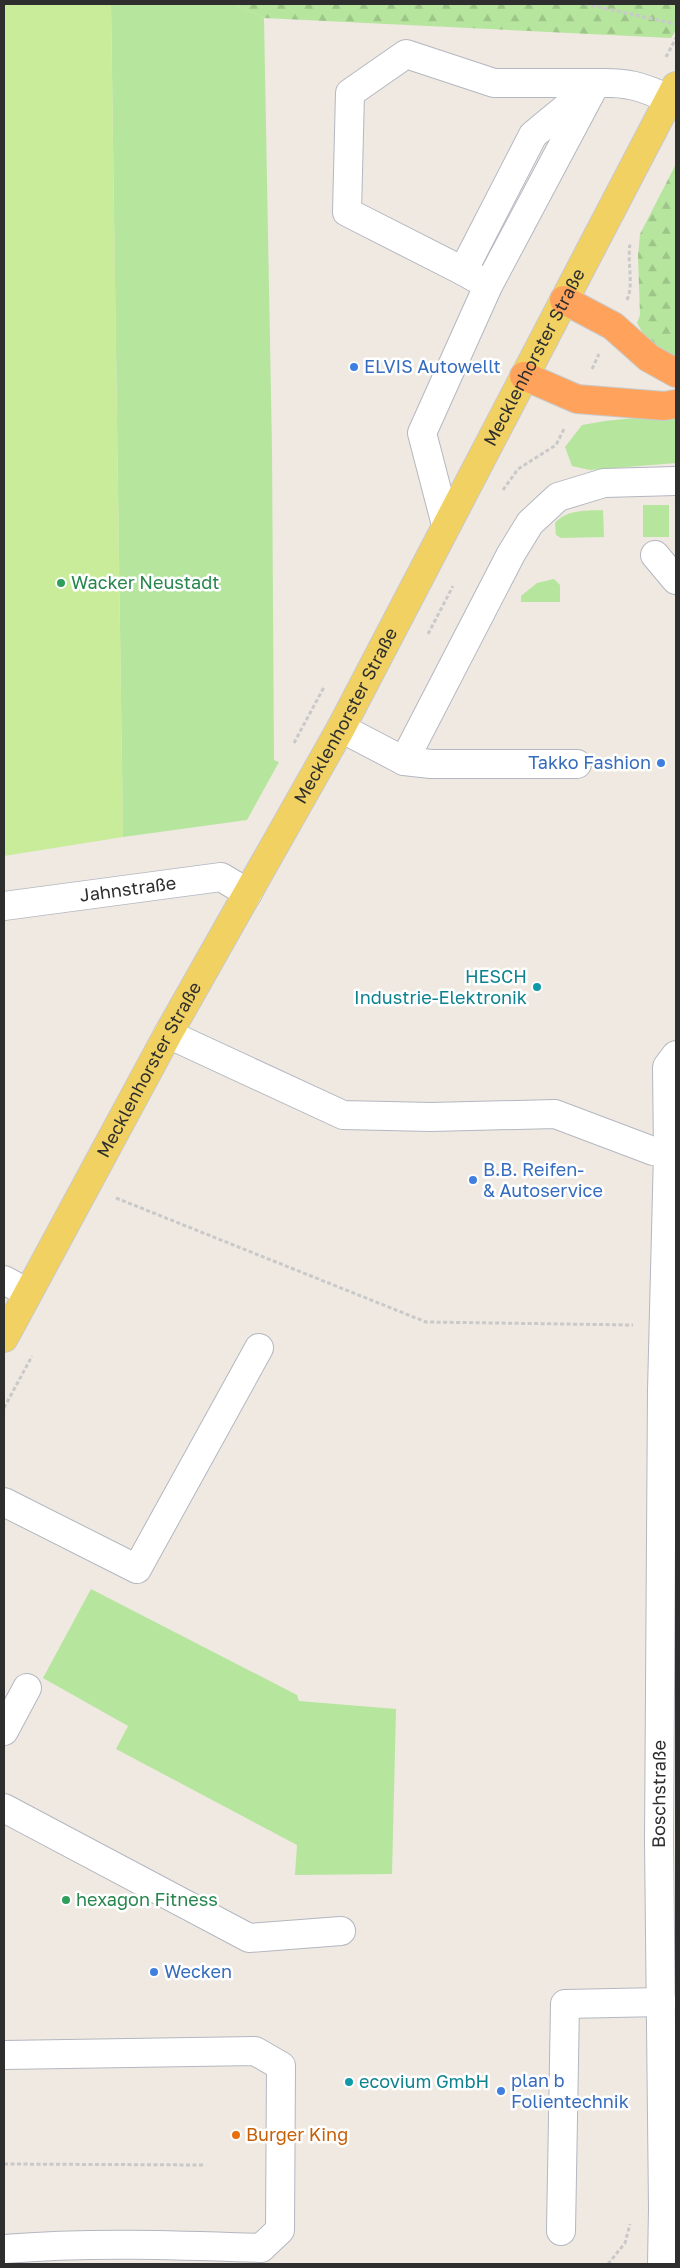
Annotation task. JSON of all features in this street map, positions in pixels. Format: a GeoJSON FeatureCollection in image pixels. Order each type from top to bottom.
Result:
{"type":"FeatureCollection","features":[{"type":"Feature","properties":{"kind":"highway"},"geometry":{"type":"LineString","coordinates":[[564,300],[613,326],[649,358],[676,373]]}},
{"type":"Feature","properties":{"kind":"highway"},"geometry":{"type":"LineString","coordinates":[[524,376],[577,400],[664,406],[676,404]]}},
{"type":"Feature","properties":{"kind":"main road","name":"Mecklenhorster Straße"},"geometry":{"type":"LineString","coordinates":[[4,1338],[168,1034],[341,728],[673,93]]}},
{"type":"Feature","properties":{"kind":"street"},"geometry":{"type":"LineString","coordinates":[[488,286],[463,271],[347,212],[350,93],[406,54],[494,83],[622,82],[649,90],[673,93]]}},
{"type":"Feature","properties":{"kind":"street"},"geometry":{"type":"LineString","coordinates":[[463,271],[533,135],[596,83]]}},
{"type":"Feature","properties":{"kind":"street"},"geometry":{"type":"LineString","coordinates":[[446,525],[422,433],[488,286],[596,83]]}},
{"type":"Feature","properties":{"kind":"street"},"geometry":{"type":"LineString","coordinates":[[404,761],[530,523],[558,497],[604,483],[676,481]]}},
{"type":"Feature","properties":{"kind":"street"},"geometry":{"type":"LineString","coordinates":[[655,555],[676,580]]}},
{"type":"Feature","properties":{"kind":"street"},"geometry":{"type":"LineString","coordinates":[[341,728],[404,761],[431,764],[576,764]]}},
{"type":"Feature","properties":{"kind":"street","name":"Jahnstraße"},"geometry":{"type":"LineString","coordinates":[[4,906],[221,877],[248,893]]}},
{"type":"Feature","properties":{"kind":"street"},"geometry":{"type":"LineString","coordinates":[[168,1034],[343,1115],[431,1117],[555,1114],[653,1152],[668,1152]]}},
{"type":"Feature","properties":{"kind":"street","name":"Boschstraße"},"geometry":{"type":"LineString","coordinates":[[662,2264],[662,2002],[668,1862],[669,1390],[663,1325],[668,1152],[668,1068],[676,1055]]}},
{"type":"Feature","properties":{"kind":"street"},"geometry":{"type":"LineString","coordinates":[[4,1280],[28,1293]]}},
{"type":"Feature","properties":{"kind":"street"},"geometry":{"type":"LineString","coordinates":[[4,1502],[137,1569],[259,1348]]}},
{"type":"Feature","properties":{"kind":"street"},"geometry":{"type":"LineString","coordinates":[[4,1731],[27,1688]]}},
{"type":"Feature","properties":{"kind":"street"},"geometry":{"type":"LineString","coordinates":[[4,1808],[249,1938],[341,1930]]}},
{"type":"Feature","properties":{"kind":"street"},"geometry":{"type":"LineString","coordinates":[[561,2231],[565,2004],[662,2002]]}},
{"type":"Feature","properties":{"kind":"street"},"geometry":{"type":"LineString","coordinates":[[4,2055],[256,2051],[280,2066],[280,2230],[261,2248],[148,2244],[60,2254],[4,2249]]}},
{"type":"Feature","properties":{"kind":"path"},"geometry":{"type":"LineString","coordinates":[[585,4],[676,24]]}},
{"type":"Feature","properties":{"kind":"path"},"geometry":{"type":"LineString","coordinates":[[613,326],[630,293],[628,259],[630,239]]}},
{"type":"Feature","properties":{"kind":"path"},"geometry":{"type":"LineString","coordinates":[[116,1198],[426,1322],[663,1325]]}},
{"type":"Feature","properties":{"kind":"path"},"geometry":{"type":"LineString","coordinates":[[4,2164],[202,2165]]}},
{"type":"Feature","properties":{"kind":"green space","name":"Wacker Neustadt"},"geometry":{"type":"Polygon","coordinates":[[[4,4],[111,4],[123,837],[4,856],[4,4]]]}},
{"type":"Feature","properties":{"kind":"green space"},"geometry":{"type":"Polygon","coordinates":[[[111,4],[234,4],[264,18],[272,449],[274,760],[279,762],[247,820],[123,837],[111,4]]]}},
{"type":"Feature","properties":{"kind":"green space"},"geometry":{"type":"Polygon","coordinates":[[[234,4],[676,4],[676,30],[671,38],[264,18],[234,4]]]}},
{"type":"Feature","properties":{"kind":"green space"},"geometry":{"type":"Polygon","coordinates":[[[676,164],[676,361],[646,338],[637,323],[640,315],[638,256],[640,234],[676,164]]]}},
{"type":"Feature","properties":{"kind":"green space"},"geometry":{"type":"Polygon","coordinates":[[[653,416],[676,416],[676,463],[590,470],[572,466],[565,447],[582,425],[653,416]]]}},
{"type":"Feature","properties":{"kind":"green space"},"geometry":{"type":"Polygon","coordinates":[[[643,505],[669,505],[669,537],[643,537],[643,505]]]}},
{"type":"Feature","properties":{"kind":"green space"},"geometry":{"type":"Polygon","coordinates":[[[603,510],[604,537],[561,538],[556,535],[555,523],[565,515],[603,510]]]}},
{"type":"Feature","properties":{"kind":"green space"},"geometry":{"type":"Polygon","coordinates":[[[554,579],[560,585],[560,602],[521,602],[521,596],[537,583],[554,579]]]}},
{"type":"Feature","properties":{"kind":"green space"},"geometry":{"type":"Polygon","coordinates":[[[91,1589],[297,1695],[299,1701],[396,1709],[392,1874],[295,1875],[297,1845],[116,1749],[128,1726],[43,1678],[91,1589]]]}},
{"type":"Feature","properties":{"kind":"place","name":"ELVIS Autowellt"},"geometry":{"type":"Point","coordinates":[354,367]}},
{"type":"Feature","properties":{"kind":"place","name":"Wacker Neustadt"},"geometry":{"type":"Point","coordinates":[61,583]}},
{"type":"Feature","properties":{"kind":"place","name":"Takko Fashion"},"geometry":{"type":"Point","coordinates":[661,763]}},
{"type":"Feature","properties":{"kind":"place","name":"HESCH Industrie-Elektronik"},"geometry":{"type":"Point","coordinates":[537,987]}},
{"type":"Feature","properties":{"kind":"place","name":"B.B. Reifen- & Autoservice"},"geometry":{"type":"Point","coordinates":[473,1180]}},
{"type":"Feature","properties":{"kind":"place","name":"hexagon Fitness"},"geometry":{"type":"Point","coordinates":[66,1900]}},
{"type":"Feature","properties":{"kind":"place","name":"Wecken"},"geometry":{"type":"Point","coordinates":[154,1972]}},
{"type":"Feature","properties":{"kind":"place","name":"ecovium GmbH"},"geometry":{"type":"Point","coordinates":[349,2082]}},
{"type":"Feature","properties":{"kind":"place","name":"plan b Folientechnik"},"geometry":{"type":"Point","coordinates":[501,2091]}},
{"type":"Feature","properties":{"kind":"place","name":"Burger King"},"geometry":{"type":"Point","coordinates":[236,2135]}}]}
